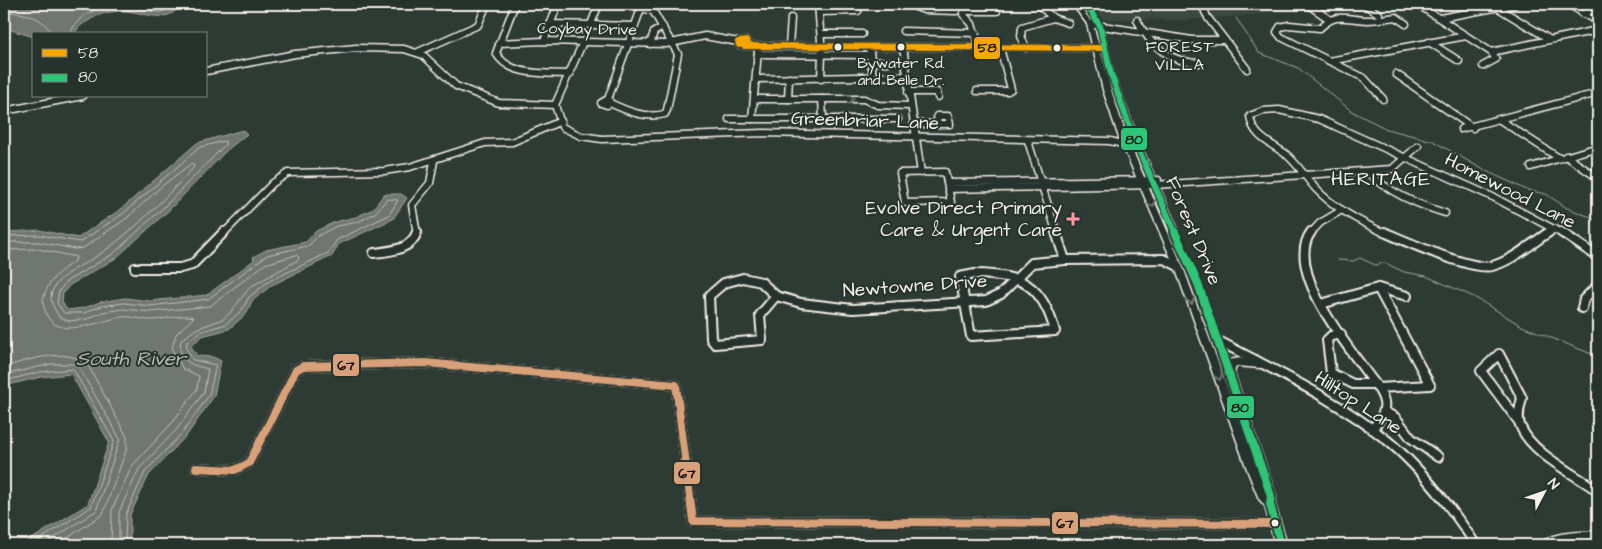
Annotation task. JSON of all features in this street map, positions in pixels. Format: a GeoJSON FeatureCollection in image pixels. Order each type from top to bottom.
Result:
{"type":"FeatureCollection","features":[{"type":"Feature","properties":{"kind":"main road","name":"Forest Drive"},"geometry":{"type":"LineString","coordinates":[[1075,4],[1090,24],[1096,48],[1198,284],[1271,496],[1270,504],[1281,545]]}},
{"type":"Feature","properties":{"kind":"main road","name":"Forest Drive"},"geometry":{"type":"LineString","coordinates":[[1087,4],[1100,26],[1105,48],[1105,67],[1122,134],[1173,251],[1253,472],[1263,496],[1270,504]]}},
{"type":"Feature","properties":{"kind":"main road"},"geometry":{"type":"LineString","coordinates":[[1565,4],[1598,23]]}},
{"type":"Feature","properties":{"kind":"main road"},"geometry":{"type":"LineString","coordinates":[[1202,331],[1217,340]]}},
{"type":"Feature","properties":{"kind":"main road"},"geometry":{"type":"LineString","coordinates":[[1229,373],[1232,363],[1236,361],[1260,364]]}},
{"type":"Feature","properties":{"kind":"main road"},"geometry":{"type":"LineString","coordinates":[[1547,545],[1556,540],[1598,536]]}},
{"type":"Feature","properties":{"kind":"street"},"geometry":{"type":"LineString","coordinates":[[208,71],[295,54],[336,49],[379,48],[418,52],[478,25],[487,4]]}},
{"type":"Feature","properties":{"kind":"street"},"geometry":{"type":"LineString","coordinates":[[515,4],[496,53],[501,62],[527,72],[570,74]]}},
{"type":"Feature","properties":{"kind":"street"},"geometry":{"type":"LineString","coordinates":[[544,41],[558,4]]}},
{"type":"Feature","properties":{"kind":"street"},"geometry":{"type":"LineString","coordinates":[[591,24],[600,4]]}},
{"type":"Feature","properties":{"kind":"street"},"geometry":{"type":"LineString","coordinates":[[818,4],[822,46],[821,78]]}},
{"type":"Feature","properties":{"kind":"street"},"geometry":{"type":"LineString","coordinates":[[908,4],[924,10],[956,11],[964,9],[997,11]]}},
{"type":"Feature","properties":{"kind":"street"},"geometry":{"type":"LineString","coordinates":[[1202,4],[1207,16],[1247,70]]}},
{"type":"Feature","properties":{"kind":"street"},"geometry":{"type":"LineString","coordinates":[[1307,4],[1332,19]]}},
{"type":"Feature","properties":{"kind":"street"},"geometry":{"type":"LineString","coordinates":[[1315,8],[1329,4]]}},
{"type":"Feature","properties":{"kind":"street"},"geometry":{"type":"LineString","coordinates":[[1364,4],[1379,14]]}},
{"type":"Feature","properties":{"kind":"street"},"geometry":{"type":"LineString","coordinates":[[1417,4],[1491,52],[1496,59],[1483,66]]}},
{"type":"Feature","properties":{"kind":"street"},"geometry":{"type":"LineString","coordinates":[[1440,18],[1494,5],[1516,4]]}},
{"type":"Feature","properties":{"kind":"street"},"geometry":{"type":"LineString","coordinates":[[1494,5],[1549,39]]}},
{"type":"Feature","properties":{"kind":"street"},"geometry":{"type":"LineString","coordinates":[[642,6],[653,11],[678,54],[665,114],[653,116],[622,109],[609,101],[635,26],[642,6]]}},
{"type":"Feature","properties":{"kind":"street"},"geometry":{"type":"LineString","coordinates":[[1040,6],[1053,18],[1068,23]]}},
{"type":"Feature","properties":{"kind":"street"},"geometry":{"type":"LineString","coordinates":[[1582,14],[1598,8]]}},
{"type":"Feature","properties":{"kind":"street"},"geometry":{"type":"LineString","coordinates":[[964,9],[976,32],[979,47]]}},
{"type":"Feature","properties":{"kind":"street"},"geometry":{"type":"LineString","coordinates":[[820,12],[858,12]]}},
{"type":"Feature","properties":{"kind":"street"},"geometry":{"type":"LineString","coordinates":[[1383,99],[1364,78],[1281,37],[1277,32],[1285,25],[1320,28],[1332,19],[1344,17],[1369,20],[1396,17],[1406,24]]}},
{"type":"Feature","properties":{"kind":"street"},"geometry":{"type":"LineString","coordinates":[[789,46],[790,18]]}},
{"type":"Feature","properties":{"kind":"street"},"geometry":{"type":"LineString","coordinates":[[1026,48],[1021,36],[1022,27],[1027,23],[1043,22],[1053,18]]}},
{"type":"Feature","properties":{"kind":"street"},"geometry":{"type":"LineString","coordinates":[[1137,20],[1149,43],[1177,60],[1187,64],[1199,63]]}},
{"type":"Feature","properties":{"kind":"street"},"geometry":{"type":"LineString","coordinates":[[550,24],[635,26]]}},
{"type":"Feature","properties":{"kind":"street"},"geometry":{"type":"LineString","coordinates":[[1090,24],[1192,40],[1224,40]]}},
{"type":"Feature","properties":{"kind":"street"},"geometry":{"type":"LineString","coordinates":[[650,44],[654,32],[663,27]]}},
{"type":"Feature","properties":{"kind":"street"},"geometry":{"type":"LineString","coordinates":[[1491,52],[1598,30]]}},
{"type":"Feature","properties":{"kind":"street"},"geometry":{"type":"LineString","coordinates":[[903,31],[976,32]]}},
{"type":"Feature","properties":{"kind":"street"},"geometry":{"type":"LineString","coordinates":[[821,34],[862,34]]}},
{"type":"Feature","properties":{"kind":"street","name":"Coybay Drive"},"geometry":{"type":"LineString","coordinates":[[499,43],[544,41],[650,44],[673,43],[705,36],[758,46],[1105,48]]}},
{"type":"Feature","properties":{"kind":"street"},"geometry":{"type":"LineString","coordinates":[[1329,61],[1466,36]]}},
{"type":"Feature","properties":{"kind":"street"},"geometry":{"type":"LineString","coordinates":[[135,268],[180,268],[192,265],[273,183],[288,173],[384,171],[434,161],[485,143],[512,142],[561,122],[555,105],[583,42]]}},
{"type":"Feature","properties":{"kind":"street"},"geometry":{"type":"LineString","coordinates":[[1429,42],[1459,61]]}},
{"type":"Feature","properties":{"kind":"street"},"geometry":{"type":"LineString","coordinates":[[752,119],[758,46]]}},
{"type":"Feature","properties":{"kind":"street"},"geometry":{"type":"LineString","coordinates":[[869,46],[873,77]]}},
{"type":"Feature","properties":{"kind":"street"},"geometry":{"type":"LineString","coordinates":[[903,47],[921,173]]}},
{"type":"Feature","properties":{"kind":"street"},"geometry":{"type":"LineString","coordinates":[[977,91],[1008,91],[1011,89],[1000,48]]}},
{"type":"Feature","properties":{"kind":"street"},"geometry":{"type":"LineString","coordinates":[[418,52],[456,86],[499,103],[555,105]]}},
{"type":"Feature","properties":{"kind":"street"},"geometry":{"type":"LineString","coordinates":[[758,54],[870,55]]}},
{"type":"Feature","properties":{"kind":"street"},"geometry":{"type":"LineString","coordinates":[[871,62],[888,62]]}},
{"type":"Feature","properties":{"kind":"street"},"geometry":{"type":"LineString","coordinates":[[1396,74],[1473,128]]}},
{"type":"Feature","properties":{"kind":"street"},"geometry":{"type":"LineString","coordinates":[[756,79],[907,76]]}},
{"type":"Feature","properties":{"kind":"street"},"geometry":{"type":"LineString","coordinates":[[788,99],[789,78]]}},
{"type":"Feature","properties":{"kind":"street"},"geometry":{"type":"LineString","coordinates":[[908,92],[937,92],[938,97]]}},
{"type":"Feature","properties":{"kind":"street"},"geometry":{"type":"LineString","coordinates":[[1461,129],[1473,128],[1598,93]]}},
{"type":"Feature","properties":{"kind":"street"},"geometry":{"type":"LineString","coordinates":[[4,111],[72,98]]}},
{"type":"Feature","properties":{"kind":"street"},"geometry":{"type":"LineString","coordinates":[[755,99],[864,99],[878,104],[910,106]]}},
{"type":"Feature","properties":{"kind":"street"},"geometry":{"type":"LineString","coordinates":[[822,99],[823,119]]}},
{"type":"Feature","properties":{"kind":"street"},"geometry":{"type":"LineString","coordinates":[[874,119],[874,110],[878,104]]}},
{"type":"Feature","properties":{"kind":"street","name":"Homewood Lane"},"geometry":{"type":"LineString","coordinates":[[1307,177],[1287,155],[1255,130],[1250,122],[1250,116],[1260,111],[1310,116],[1505,201],[1554,228],[1598,257]]}},
{"type":"Feature","properties":{"kind":"street"},"geometry":{"type":"LineString","coordinates":[[729,119],[898,119]]}},
{"type":"Feature","properties":{"kind":"street"},"geometry":{"type":"LineString","coordinates":[[1500,120],[1598,178]]}},
{"type":"Feature","properties":{"kind":"street","name":"Greenbriar Lane"},"geometry":{"type":"LineString","coordinates":[[561,122],[562,127],[577,135],[602,140],[763,133],[1028,141],[1110,141],[1127,146]]}},
{"type":"Feature","properties":{"kind":"street","name":"Greenbriar Lane"},"geometry":{"type":"LineString","coordinates":[[914,124],[938,124]]}},
{"type":"Feature","properties":{"kind":"street"},"geometry":{"type":"LineString","coordinates":[[1110,141],[1122,134]]}},
{"type":"Feature","properties":{"kind":"street"},"geometry":{"type":"LineString","coordinates":[[1028,141],[1040,185],[1065,260]]}},
{"type":"Feature","properties":{"kind":"street"},"geometry":{"type":"LineString","coordinates":[[948,186],[1175,182],[1307,177],[1367,172],[1392,169],[1418,146]]}},
{"type":"Feature","properties":{"kind":"street"},"geometry":{"type":"LineString","coordinates":[[1531,167],[1598,147]]}},
{"type":"Feature","properties":{"kind":"street"},"geometry":{"type":"LineString","coordinates":[[374,253],[396,251],[416,238],[417,223],[412,205],[430,183],[434,161]]}},
{"type":"Feature","properties":{"kind":"street"},"geometry":{"type":"LineString","coordinates":[[944,172],[951,202],[905,202],[900,173],[921,173],[944,172]]}},
{"type":"Feature","properties":{"kind":"street"},"geometry":{"type":"LineString","coordinates":[[1367,172],[1381,186],[1397,196],[1445,213]]}},
{"type":"Feature","properties":{"kind":"street"},"geometry":{"type":"LineString","coordinates":[[1307,177],[1320,192],[1342,210],[1399,238],[1466,263],[1486,267],[1497,264],[1554,228]]}},
{"type":"Feature","properties":{"kind":"street"},"geometry":{"type":"LineString","coordinates":[[1342,210],[1317,226],[1305,243],[1304,266],[1322,304],[1383,397],[1384,412],[1372,429]]}},
{"type":"Feature","properties":{"kind":"street"},"geometry":{"type":"LineString","coordinates":[[1164,259],[1173,251]]}},
{"type":"Feature","properties":{"kind":"street","name":"Newtowne Drive"},"geometry":{"type":"LineString","coordinates":[[776,296],[760,316],[762,340],[715,344],[711,338],[709,296],[714,290],[739,277],[750,277],[772,291],[776,296],[803,305],[836,309],[986,301],[1001,294],[1011,286],[1017,277],[1032,263],[1065,260],[1164,259],[1178,266]]}},
{"type":"Feature","properties":{"kind":"street"},"geometry":{"type":"LineString","coordinates":[[998,274],[1017,277],[1041,294],[1051,314],[1055,331],[971,336],[960,276],[998,274]]}},
{"type":"Feature","properties":{"kind":"street"},"geometry":{"type":"LineString","coordinates":[[1582,308],[1584,299],[1598,285]]}},
{"type":"Feature","properties":{"kind":"street"},"geometry":{"type":"LineString","coordinates":[[1322,304],[1378,288],[1407,296]]}},
{"type":"Feature","properties":{"kind":"street"},"geometry":{"type":"LineString","coordinates":[[1341,334],[1331,336],[1327,340],[1331,372],[1354,384],[1376,386],[1430,384],[1378,288]]}},
{"type":"Feature","properties":{"kind":"street","name":"Hilltop Lane"},"geometry":{"type":"LineString","coordinates":[[1217,340],[1372,429],[1408,459],[1431,482],[1476,545]]}},
{"type":"Feature","properties":{"kind":"street"},"geometry":{"type":"LineString","coordinates":[[1519,422],[1518,414],[1522,398],[1499,354],[1481,371],[1519,422],[1528,440],[1539,451],[1579,475],[1598,491]]}},
{"type":"Feature","properties":{"kind":"street"},"geometry":{"type":"LineString","coordinates":[[196,468],[235,470],[249,464],[296,370],[302,366],[425,362],[676,385],[693,521],[1276,524]]}},
{"type":"Feature","properties":{"kind":"street"},"geometry":{"type":"LineString","coordinates":[[1384,412],[1396,418],[1411,438],[1438,457]]}},
{"type":"Feature","properties":{"kind":"shaded area"},"geometry":{"type":"Polygon","coordinates":[[[1092,4],[1320,4],[1251,15],[1187,20],[1102,19],[1092,4]]]}},
{"type":"Feature","properties":{"kind":"water"},"geometry":{"type":"Polygon","coordinates":[[[4,4],[181,4],[170,15],[163,16],[125,11],[101,14],[84,23],[76,32],[32,32],[32,36],[11,30],[4,30],[4,4]]]}},
{"type":"Feature","properties":{"kind":"water","name":"South River"},"geometry":{"type":"Polygon","coordinates":[[[243,130],[247,134],[227,150],[167,212],[116,258],[70,285],[63,293],[62,302],[67,310],[125,298],[150,301],[207,295],[254,260],[253,257],[266,250],[306,242],[316,231],[335,222],[356,217],[373,209],[384,194],[401,194],[407,198],[393,219],[339,244],[332,256],[272,285],[252,301],[246,314],[229,329],[202,336],[191,346],[197,356],[213,357],[221,361],[214,396],[187,435],[149,475],[130,515],[130,545],[22,545],[88,504],[109,442],[71,374],[41,377],[4,386],[4,231],[39,230],[78,238],[121,209],[197,143],[243,130]]]}},
{"type":"Feature","properties":{"kind":"waterway"},"geometry":{"type":"LineString","coordinates":[[1236,18],[1259,53],[1298,68],[1353,112],[1387,129],[1433,141],[1484,170],[1527,190],[1546,194],[1567,208],[1598,220]]}},
{"type":"Feature","properties":{"kind":"waterway"},"geometry":{"type":"LineString","coordinates":[[1338,260],[1353,261],[1360,258],[1375,265],[1385,263],[1404,272],[1426,276],[1474,297],[1522,326],[1589,353],[1598,354]]}},
{"type":"Feature","properties":{"kind":"transit line","name":"80"},"geometry":{"type":"LineString","coordinates":[[1086,4],[1100,26],[1111,74],[1134,139],[1198,284],[1271,496],[1270,504],[1281,545]]}},
{"type":"Feature","properties":{"kind":"transit line","name":"58"},"geometry":{"type":"LineString","coordinates":[[744,46],[748,44],[747,41],[738,42],[739,45],[750,47],[1105,48]]}},
{"type":"Feature","properties":{"kind":"transit line","name":"67"},"geometry":{"type":"LineString","coordinates":[[196,468],[235,470],[249,463],[296,370],[303,366],[425,363],[676,385],[693,521],[1275,524]]}},
{"type":"Feature","properties":{"kind":"place","name":"Bywater Rd. and Belle Dr."},"geometry":{"type":"Point","coordinates":[901,47]}},
{"type":"Feature","properties":{"kind":"place","name":"Evolve Direct Primary Care & Urgent Care"},"geometry":{"type":"Point","coordinates":[1073,219]}},
{"type":"Feature","properties":{"kind":"district","name":"FOREST VILLA"},"geometry":{"type":"Point","coordinates":[1180,56]}},
{"type":"Feature","properties":{"kind":"district","name":"HERITAGE"},"geometry":{"type":"Point","coordinates":[1381,179]}}]}
